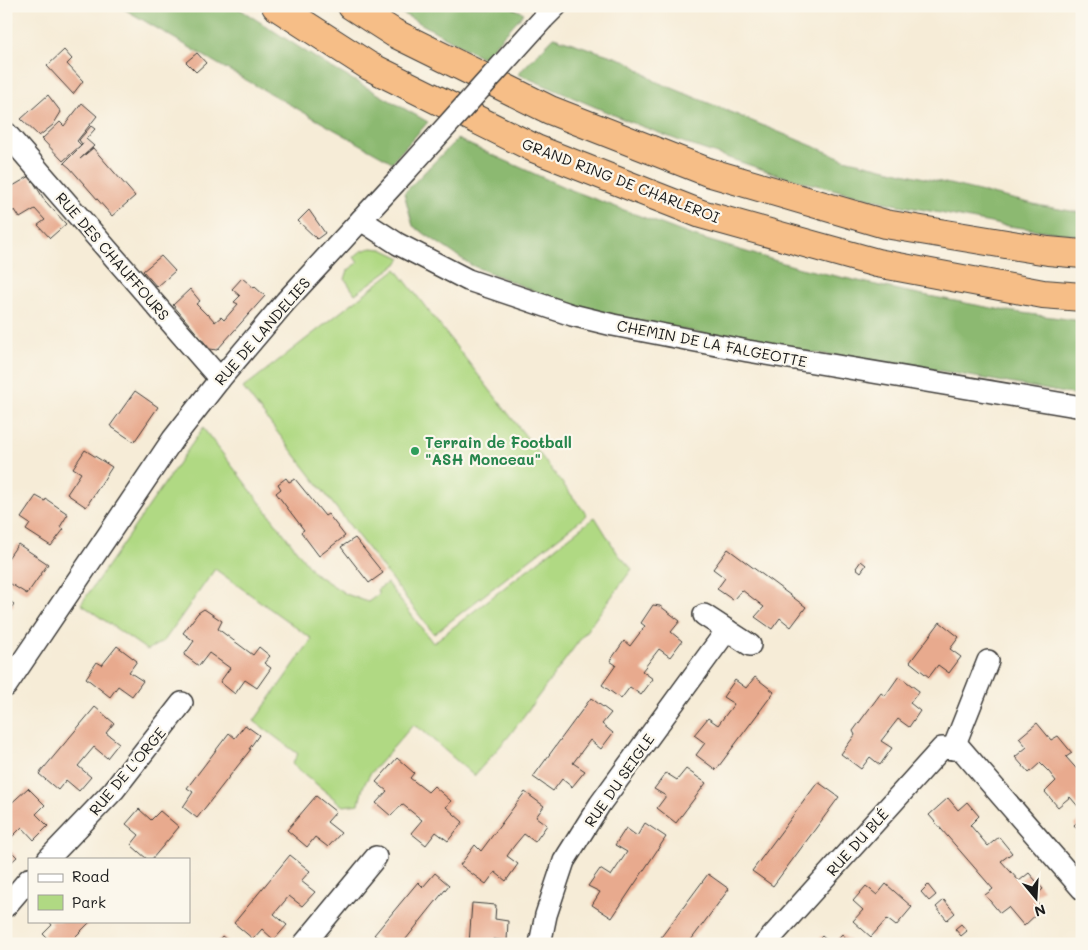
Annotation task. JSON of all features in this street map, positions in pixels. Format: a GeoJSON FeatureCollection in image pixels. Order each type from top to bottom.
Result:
{"type":"FeatureCollection","features":[{"type":"Feature","properties":{"kind":"highway","name":"GRAND RING DE CHARLEROI"},"geometry":{"type":"LineString","coordinates":[[276,6],[369,66],[536,149],[701,214],[877,263],[1043,294],[1082,298]]}},
{"type":"Feature","properties":{"kind":"highway"},"geometry":{"type":"LineString","coordinates":[[352,6],[394,33],[550,110],[708,172],[885,224],[1048,252],[1082,254]]}},
{"type":"Feature","properties":{"kind":"street","name":"RUE DE LANDELIES"},"geometry":{"type":"LineString","coordinates":[[6,686],[173,439],[220,379],[286,301],[550,13]]}},
{"type":"Feature","properties":{"kind":"street","name":"RUE DES CHAUFFOURS"},"geometry":{"type":"LineString","coordinates":[[6,133],[220,379]]}},
{"type":"Feature","properties":{"kind":"street","name":"CHEMIN DE LA FALGEOTTE"},"geometry":{"type":"LineString","coordinates":[[361,220],[398,244],[468,280],[572,315],[748,352],[1082,407]]}},
{"type":"Feature","properties":{"kind":"street"},"geometry":{"type":"LineString","coordinates":[[704,615],[750,645]]}},
{"type":"Feature","properties":{"kind":"street","name":"RUE DU SEIGLE"},"geometry":{"type":"LineString","coordinates":[[540,944],[546,915],[564,861],[600,804],[727,630]]}},
{"type":"Feature","properties":{"kind":"street"},"geometry":{"type":"LineString","coordinates":[[988,661],[953,749],[962,749],[1082,889]]}},
{"type":"Feature","properties":{"kind":"street","name":"RUE DE L'ORGE"},"geometry":{"type":"LineString","coordinates":[[49,858],[114,790],[182,703]]}},
{"type":"Feature","properties":{"kind":"street","name":"RUE DU BLÉ"},"geometry":{"type":"LineString","coordinates":[[765,944],[942,748],[953,749]]}},
{"type":"Feature","properties":{"kind":"street"},"geometry":{"type":"LineString","coordinates":[[304,944],[376,857]]}},
{"type":"Feature","properties":{"kind":"street"},"geometry":{"type":"LineString","coordinates":[[6,906],[28,880]]}},
{"type":"Feature","properties":{"kind":"green space"},"geometry":{"type":"Polygon","coordinates":[[[119,6],[235,6],[325,64],[428,122],[392,162],[119,6]]]}},
{"type":"Feature","properties":{"kind":"green space"},"geometry":{"type":"Polygon","coordinates":[[[389,6],[508,6],[524,13],[483,58],[389,6]]]}},
{"type":"Feature","properties":{"kind":"green space"},"geometry":{"type":"Polygon","coordinates":[[[554,37],[627,61],[655,81],[844,159],[1042,206],[1082,213],[1082,236],[1001,225],[889,203],[788,178],[693,146],[628,121],[518,74],[554,37]]]}},
{"type":"Feature","properties":{"kind":"green space"},"geometry":{"type":"Polygon","coordinates":[[[457,139],[566,188],[690,235],[800,268],[903,291],[1007,311],[1082,321],[1082,396],[902,364],[774,348],[575,308],[471,265],[413,226],[404,193],[457,139]]]}},
{"type":"Feature","properties":{"kind":"green space"},"geometry":{"type":"Polygon","coordinates":[[[371,248],[382,249],[401,258],[397,264],[355,294],[345,279],[348,270],[358,263],[354,257],[361,251],[371,248]]]}},
{"type":"Feature","properties":{"kind":"green space","name":"Terrain de Football \"ASH Monceau\""},"geometry":{"type":"Polygon","coordinates":[[[396,269],[587,515],[434,634],[243,388],[396,269]]]}},
{"type":"Feature","properties":{"kind":"green space"},"geometry":{"type":"Polygon","coordinates":[[[203,428],[314,573],[346,594],[368,602],[379,594],[377,590],[387,583],[433,643],[595,517],[618,554],[632,569],[509,736],[474,776],[422,730],[413,725],[370,774],[363,787],[359,804],[343,806],[292,764],[298,754],[254,721],[312,639],[215,569],[164,641],[147,650],[81,604],[203,428]]]}},
{"type":"Feature","properties":{"kind":"building"},"geometry":{"type":"Polygon","coordinates":[[[64,50],[72,59],[67,64],[83,81],[73,94],[47,66],[64,50]]]}},
{"type":"Feature","properties":{"kind":"building"},"geometry":{"type":"Polygon","coordinates":[[[197,53],[206,63],[196,72],[186,62],[197,53]]]}},
{"type":"Feature","properties":{"kind":"building"},"geometry":{"type":"Polygon","coordinates":[[[48,95],[61,112],[53,125],[39,136],[21,119],[48,95]]]}},
{"type":"Feature","properties":{"kind":"building"},"geometry":{"type":"Polygon","coordinates":[[[82,103],[97,116],[77,141],[81,145],[63,161],[42,139],[60,122],[64,126],[82,103]]]}},
{"type":"Feature","properties":{"kind":"building"},"geometry":{"type":"Polygon","coordinates":[[[91,126],[95,129],[86,139],[94,146],[80,159],[93,148],[135,196],[112,216],[64,163],[84,143],[82,144],[79,140],[91,126]]]}},
{"type":"Feature","properties":{"kind":"building"},"geometry":{"type":"Polygon","coordinates":[[[30,176],[45,201],[66,224],[50,238],[38,225],[45,220],[35,209],[20,218],[15,210],[6,215],[6,190],[30,176]]]}},
{"type":"Feature","properties":{"kind":"building"},"geometry":{"type":"Polygon","coordinates":[[[309,210],[325,233],[317,239],[298,221],[309,210]]]}},
{"type":"Feature","properties":{"kind":"building"},"geometry":{"type":"Polygon","coordinates":[[[161,256],[175,271],[157,287],[143,271],[161,256]]]}},
{"type":"Feature","properties":{"kind":"building"},"geometry":{"type":"Polygon","coordinates":[[[242,278],[265,296],[217,350],[210,349],[173,305],[190,289],[200,301],[196,304],[207,315],[215,322],[221,317],[224,320],[238,304],[234,302],[240,296],[232,289],[242,278]]]}},
{"type":"Feature","properties":{"kind":"building"},"geometry":{"type":"Polygon","coordinates":[[[135,391],[158,407],[134,442],[110,426],[135,391]]]}},
{"type":"Feature","properties":{"kind":"building"},"geometry":{"type":"Polygon","coordinates":[[[85,450],[112,467],[86,507],[67,494],[81,473],[73,468],[85,450]]]}},
{"type":"Feature","properties":{"kind":"building"},"geometry":{"type":"Polygon","coordinates":[[[286,478],[289,482],[295,479],[325,516],[328,514],[345,536],[319,556],[301,532],[304,530],[276,493],[281,489],[278,484],[286,478]]]}},
{"type":"Feature","properties":{"kind":"building"},"geometry":{"type":"Polygon","coordinates":[[[36,496],[45,501],[46,499],[68,514],[60,527],[64,529],[51,546],[26,530],[30,524],[21,518],[36,496]]]}},
{"type":"Feature","properties":{"kind":"building"},"geometry":{"type":"Polygon","coordinates":[[[355,538],[383,573],[369,583],[341,547],[355,538]]]}},
{"type":"Feature","properties":{"kind":"building"},"geometry":{"type":"Polygon","coordinates":[[[18,544],[48,564],[27,594],[6,581],[6,561],[18,544]]]}},
{"type":"Feature","properties":{"kind":"building"},"geometry":{"type":"Polygon","coordinates":[[[728,549],[806,607],[791,627],[780,618],[772,629],[755,617],[764,607],[742,590],[733,600],[717,589],[725,578],[713,569],[728,549]]]}},
{"type":"Feature","properties":{"kind":"building"},"geometry":{"type":"Polygon","coordinates":[[[861,561],[866,565],[861,572],[856,568],[861,561]]]}},
{"type":"Feature","properties":{"kind":"building"},"geometry":{"type":"Polygon","coordinates":[[[6,599],[14,604],[6,616],[6,599]]]}},
{"type":"Feature","properties":{"kind":"building"},"geometry":{"type":"Polygon","coordinates":[[[653,605],[660,606],[680,621],[671,632],[682,641],[670,657],[659,649],[642,671],[653,679],[641,695],[630,687],[621,699],[602,685],[616,665],[610,661],[624,641],[630,646],[645,626],[641,623],[653,605]]]}},
{"type":"Feature","properties":{"kind":"building"},"geometry":{"type":"Polygon","coordinates":[[[204,609],[222,621],[218,629],[253,655],[259,647],[270,656],[264,663],[271,668],[257,688],[245,680],[235,694],[220,682],[230,668],[209,653],[199,666],[184,655],[194,641],[183,633],[198,613],[204,609]]]}},
{"type":"Feature","properties":{"kind":"building"},"geometry":{"type":"Polygon","coordinates":[[[940,622],[959,637],[950,649],[961,657],[949,673],[938,665],[929,677],[910,662],[940,622]]]}},
{"type":"Feature","properties":{"kind":"building"},"geometry":{"type":"Polygon","coordinates":[[[117,646],[137,661],[129,672],[143,681],[132,696],[118,686],[110,697],[86,678],[97,662],[102,665],[117,646]]]}},
{"type":"Feature","properties":{"kind":"building"},"geometry":{"type":"Polygon","coordinates":[[[899,676],[919,691],[910,703],[920,711],[909,727],[898,719],[881,741],[892,748],[880,765],[870,757],[861,769],[841,754],[855,735],[853,731],[881,693],[885,696],[899,676]]]}},
{"type":"Feature","properties":{"kind":"building"},"geometry":{"type":"Polygon","coordinates":[[[755,677],[774,692],[716,770],[696,755],[705,743],[694,735],[708,718],[718,725],[734,704],[723,697],[735,680],[746,688],[755,677]]]}},
{"type":"Feature","properties":{"kind":"building"},"geometry":{"type":"Polygon","coordinates":[[[591,698],[611,713],[602,724],[613,733],[601,749],[590,740],[573,763],[585,771],[572,787],[562,779],[553,791],[533,777],[591,698]]]}},
{"type":"Feature","properties":{"kind":"building"},"geometry":{"type":"Polygon","coordinates":[[[95,707],[114,723],[106,733],[119,743],[107,758],[94,747],[78,766],[91,777],[79,791],[66,780],[58,790],[39,774],[95,707]]]}},
{"type":"Feature","properties":{"kind":"building"},"geometry":{"type":"Polygon","coordinates":[[[1037,723],[1051,740],[1058,736],[1072,753],[1066,757],[1082,775],[1082,811],[1070,797],[1058,807],[1045,792],[1056,781],[1049,772],[1040,763],[1029,773],[1015,757],[1027,747],[1019,738],[1037,723]]]}},
{"type":"Feature","properties":{"kind":"building"},"geometry":{"type":"Polygon","coordinates":[[[245,725],[259,735],[249,749],[251,749],[197,818],[183,807],[193,792],[187,788],[229,733],[235,738],[245,725]]]}},
{"type":"Feature","properties":{"kind":"building"},"geometry":{"type":"Polygon","coordinates":[[[397,758],[414,773],[410,778],[428,792],[434,786],[451,801],[446,807],[463,822],[448,841],[436,832],[426,845],[411,833],[422,820],[402,804],[391,816],[376,803],[387,791],[376,782],[397,758]]]}},
{"type":"Feature","properties":{"kind":"building"},"geometry":{"type":"Polygon","coordinates":[[[686,769],[706,783],[676,823],[657,808],[666,796],[654,789],[666,773],[677,780],[686,769]]]}},
{"type":"Feature","properties":{"kind":"building"},"geometry":{"type":"Polygon","coordinates":[[[818,782],[839,797],[773,886],[752,871],[818,782]]]}},
{"type":"Feature","properties":{"kind":"building"},"geometry":{"type":"Polygon","coordinates":[[[28,788],[45,805],[36,814],[48,826],[34,840],[22,827],[6,843],[6,808],[28,788]]]}},
{"type":"Feature","properties":{"kind":"building"},"geometry":{"type":"Polygon","coordinates":[[[525,792],[544,806],[536,817],[547,825],[535,842],[524,834],[514,846],[507,856],[518,864],[506,881],[495,872],[486,884],[460,865],[475,845],[481,851],[525,792]]]}},
{"type":"Feature","properties":{"kind":"building"},"geometry":{"type":"Polygon","coordinates":[[[316,796],[336,812],[327,822],[341,833],[328,847],[315,837],[307,847],[287,830],[316,796]]]}},
{"type":"Feature","properties":{"kind":"building"},"geometry":{"type":"Polygon","coordinates":[[[948,798],[958,810],[967,802],[979,816],[970,825],[988,846],[999,837],[1012,853],[1001,861],[1019,881],[1029,873],[1043,889],[1033,898],[1042,909],[1024,926],[1008,907],[1000,913],[985,895],[993,889],[929,815],[948,798]]]}},
{"type":"Feature","properties":{"kind":"building"},"geometry":{"type":"Polygon","coordinates":[[[139,809],[151,820],[160,811],[179,827],[153,858],[146,858],[131,845],[139,835],[126,824],[139,809]]]}},
{"type":"Feature","properties":{"kind":"building"},"geometry":{"type":"Polygon","coordinates":[[[1082,818],[1082,835],[1074,825],[1082,818]]]}},
{"type":"Feature","properties":{"kind":"building"},"geometry":{"type":"Polygon","coordinates":[[[645,823],[666,837],[612,918],[592,905],[600,892],[588,886],[600,869],[611,876],[627,852],[615,845],[626,828],[637,836],[645,823]]]}},
{"type":"Feature","properties":{"kind":"building"},"geometry":{"type":"Polygon","coordinates":[[[6,846],[17,857],[6,867],[6,846]]]}},
{"type":"Feature","properties":{"kind":"building"},"geometry":{"type":"Polygon","coordinates":[[[290,855],[310,871],[301,881],[315,892],[302,906],[289,896],[274,914],[287,925],[274,940],[262,929],[253,939],[234,923],[290,855]]]}},
{"type":"Feature","properties":{"kind":"building"},"geometry":{"type":"Polygon","coordinates":[[[435,873],[449,885],[402,944],[376,944],[380,939],[374,935],[418,882],[423,887],[435,873]]]}},
{"type":"Feature","properties":{"kind":"building"},"geometry":{"type":"Polygon","coordinates":[[[708,874],[729,889],[688,944],[656,944],[708,874]]]}},
{"type":"Feature","properties":{"kind":"building"},"geometry":{"type":"Polygon","coordinates":[[[886,884],[912,907],[896,926],[887,919],[871,937],[853,921],[863,910],[853,901],[866,886],[877,895],[886,884]]]}},
{"type":"Feature","properties":{"kind":"building"},"geometry":{"type":"Polygon","coordinates":[[[928,885],[936,895],[929,901],[921,892],[928,885]]]}},
{"type":"Feature","properties":{"kind":"building"},"geometry":{"type":"Polygon","coordinates":[[[944,900],[955,913],[947,920],[936,907],[944,900]]]}},
{"type":"Feature","properties":{"kind":"building"},"geometry":{"type":"Polygon","coordinates":[[[472,903],[496,905],[495,919],[508,921],[507,941],[493,939],[493,944],[469,944],[472,903]]]}},
{"type":"Feature","properties":{"kind":"building"},"geometry":{"type":"Polygon","coordinates":[[[50,922],[90,922],[68,944],[53,944],[43,934],[52,925],[50,922]]]}},
{"type":"Feature","properties":{"kind":"building"},"geometry":{"type":"Polygon","coordinates":[[[961,924],[967,931],[961,936],[955,929],[961,924]]]}},
{"type":"Feature","properties":{"kind":"building"},"geometry":{"type":"Polygon","coordinates":[[[842,934],[853,944],[833,944],[842,934]]]}},
{"type":"Feature","properties":{"kind":"building"},"geometry":{"type":"Polygon","coordinates":[[[222,936],[232,944],[216,944],[222,936]]]}},
{"type":"Feature","properties":{"kind":"building"},"geometry":{"type":"Polygon","coordinates":[[[822,936],[831,944],[814,944],[822,936]]]}},
{"type":"Feature","properties":{"kind":"place","name":"Terrain de Football \"ASH Monceau\""},"geometry":{"type":"Point","coordinates":[415,451]}}]}
